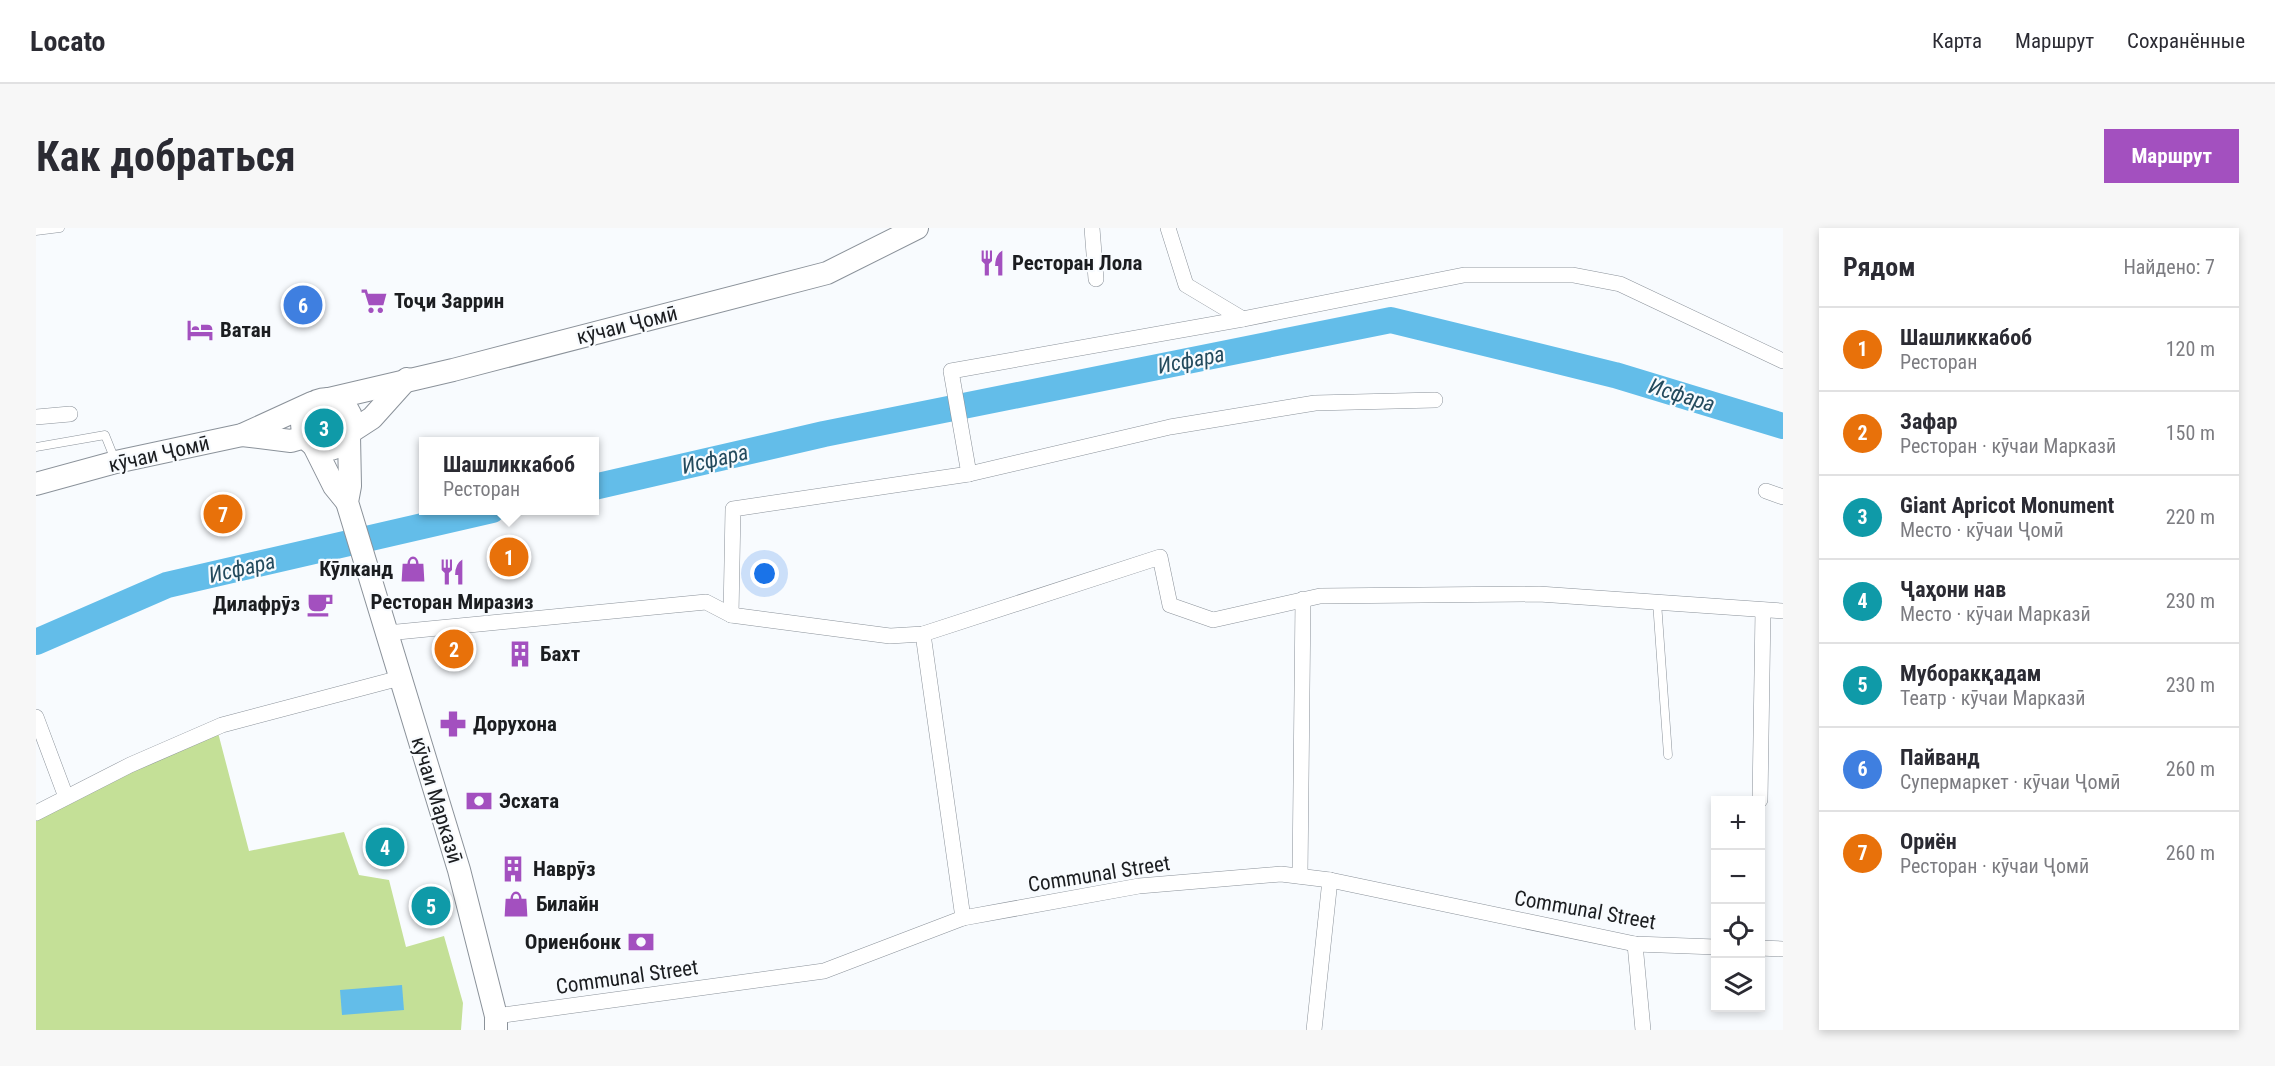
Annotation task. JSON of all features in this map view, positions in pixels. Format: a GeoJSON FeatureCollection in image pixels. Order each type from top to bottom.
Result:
{"type":"FeatureCollection","features":[{"type":"Feature","properties":{"kind":"main road","name":"кӯчаи Ҷомӣ"},"geometry":{"type":"LineString","coordinates":[[36,484],[116,462],[242,435],[321,401],[465,367],[826,273],[917,228]]}},
{"type":"Feature","properties":{"kind":"main road"},"geometry":{"type":"LineString","coordinates":[[242,435],[310,442],[322,449],[338,447],[350,434],[372,418],[407,379]]}},
{"type":"Feature","properties":{"kind":"main road"},"geometry":{"type":"LineString","coordinates":[[321,401],[338,401],[350,413],[352,420],[348,507],[302,430],[303,415],[321,401]]}},
{"type":"Feature","properties":{"kind":"main road","name":"кӯчаи Марказӣ"},"geometry":{"type":"LineString","coordinates":[[348,507],[459,870],[496,1023]]}},
{"type":"Feature","properties":{"kind":"street"},"geometry":{"type":"LineString","coordinates":[[1092,228],[1096,279]]}},
{"type":"Feature","properties":{"kind":"street"},"geometry":{"type":"LineString","coordinates":[[1168,228],[1186,285],[1243,319]]}},
{"type":"Feature","properties":{"kind":"street"},"geometry":{"type":"LineString","coordinates":[[969,474],[951,371],[1243,319],[1464,275],[1573,275],[1620,284],[1783,362]]}},
{"type":"Feature","properties":{"kind":"street"},"geometry":{"type":"LineString","coordinates":[[731,615],[733,509],[969,474],[1170,427],[1315,403],[1434,400]]}},
{"type":"Feature","properties":{"kind":"street"},"geometry":{"type":"LineString","coordinates":[[36,417],[70,414]]}},
{"type":"Feature","properties":{"kind":"street"},"geometry":{"type":"LineString","coordinates":[[1766,491],[1783,497]]}},
{"type":"Feature","properties":{"kind":"street"},"geometry":{"type":"LineString","coordinates":[[387,633],[706,602],[731,615],[890,636],[923,634],[1160,557],[1170,604],[1213,620],[1320,596],[1539,594],[1783,611]]}},
{"type":"Feature","properties":{"kind":"street"},"geometry":{"type":"LineString","coordinates":[[1300,876],[1303,599]]}},
{"type":"Feature","properties":{"kind":"street"},"geometry":{"type":"LineString","coordinates":[[1760,796],[1763,610]]}},
{"type":"Feature","properties":{"kind":"street"},"geometry":{"type":"LineString","coordinates":[[923,634],[963,918]]}},
{"type":"Feature","properties":{"kind":"street"},"geometry":{"type":"LineString","coordinates":[[36,813],[130,765],[222,725],[400,678]]}},
{"type":"Feature","properties":{"kind":"street"},"geometry":{"type":"LineString","coordinates":[[36,717],[66,797]]}},
{"type":"Feature","properties":{"kind":"street","name":"Communal Street"},"geometry":{"type":"LineString","coordinates":[[496,1023],[824,971],[963,918],[1139,886],[1281,874],[1330,880],[1635,944],[1711,947]]}},
{"type":"Feature","properties":{"kind":"street"},"geometry":{"type":"LineString","coordinates":[[1314,1030],[1330,880]]}},
{"type":"Feature","properties":{"kind":"street"},"geometry":{"type":"LineString","coordinates":[[1635,944],[1643,1030]]}},
{"type":"Feature","properties":{"kind":"street"},"geometry":{"type":"LineString","coordinates":[[1765,948],[1783,949]]}},
{"type":"Feature","properties":{"kind":"lane"},"geometry":{"type":"LineString","coordinates":[[36,231],[60,228]]}},
{"type":"Feature","properties":{"kind":"lane"},"geometry":{"type":"LineString","coordinates":[[36,447],[105,435],[116,462]]}},
{"type":"Feature","properties":{"kind":"lane"},"geometry":{"type":"LineString","coordinates":[[1657,603],[1668,755]]}},
{"type":"Feature","properties":{"kind":"green space"},"geometry":{"type":"Polygon","coordinates":[[[216,725],[249,851],[344,832],[359,875],[389,880],[406,947],[444,936],[463,1003],[461,1030],[36,1030],[36,814],[216,725]]]}},
{"type":"Feature","properties":{"kind":"water"},"geometry":{"type":"Polygon","coordinates":[[[402,985],[404,1010],[342,1015],[340,990],[402,985]]]}},
{"type":"Feature","properties":{"kind":"waterway","name":"Исфара"},"geometry":{"type":"LineString","coordinates":[[599,486],[824,434],[1391,320],[1615,375],[1783,426]]}},
{"type":"Feature","properties":{"kind":"waterway","name":"Исфара"},"geometry":{"type":"LineString","coordinates":[[36,642],[167,585],[470,515]]}},
{"type":"Feature","properties":{"kind":"place","name":"Ресторан Лола"},"geometry":{"type":"Point","coordinates":[992,263]}},
{"type":"Feature","properties":{"kind":"place","name":"Тоҷи Заррин"},"geometry":{"type":"Point","coordinates":[374,301]}},
{"type":"Feature","properties":{"kind":"place","name":"Пайванд"},"geometry":{"type":"Point","coordinates":[303,305]}},
{"type":"Feature","properties":{"kind":"place","name":"Ватан"},"geometry":{"type":"Point","coordinates":[200,330]}},
{"type":"Feature","properties":{"kind":"place","name":"Giant Apricot Monument"},"geometry":{"type":"Point","coordinates":[324,428]}},
{"type":"Feature","properties":{"kind":"place","name":"Ориён"},"geometry":{"type":"Point","coordinates":[223,514]}},
{"type":"Feature","properties":{"kind":"place","name":"Шашликкабоб"},"geometry":{"type":"Point","coordinates":[509,557]}},
{"type":"Feature","properties":{"kind":"place","name":"Кӯлканд"},"geometry":{"type":"Point","coordinates":[413,569]}},
{"type":"Feature","properties":{"kind":"place","name":"Ресторан Миразиз"},"geometry":{"type":"Point","coordinates":[452,572]}},
{"type":"Feature","properties":{"kind":"place","name":"Дилафрӯз"},"geometry":{"type":"Point","coordinates":[320,604]}},
{"type":"Feature","properties":{"kind":"place","name":"Зафар"},"geometry":{"type":"Point","coordinates":[454,649]}},
{"type":"Feature","properties":{"kind":"place","name":"Бахт"},"geometry":{"type":"Point","coordinates":[520,654]}},
{"type":"Feature","properties":{"kind":"place","name":"Дорухона"},"geometry":{"type":"Point","coordinates":[453,724]}},
{"type":"Feature","properties":{"kind":"place","name":"Эсхата"},"geometry":{"type":"Point","coordinates":[479,801]}},
{"type":"Feature","properties":{"kind":"place","name":"Ҷаҳони нав"},"geometry":{"type":"Point","coordinates":[385,847]}},
{"type":"Feature","properties":{"kind":"place","name":"Наврӯз"},"geometry":{"type":"Point","coordinates":[513,869]}},
{"type":"Feature","properties":{"kind":"place","name":"Билайн"},"geometry":{"type":"Point","coordinates":[516,904]}},
{"type":"Feature","properties":{"kind":"place","name":"Муборакқадам"},"geometry":{"type":"Point","coordinates":[431,906]}},
{"type":"Feature","properties":{"kind":"place","name":"Ориенбонк"},"geometry":{"type":"Point","coordinates":[641,942]}}]}
